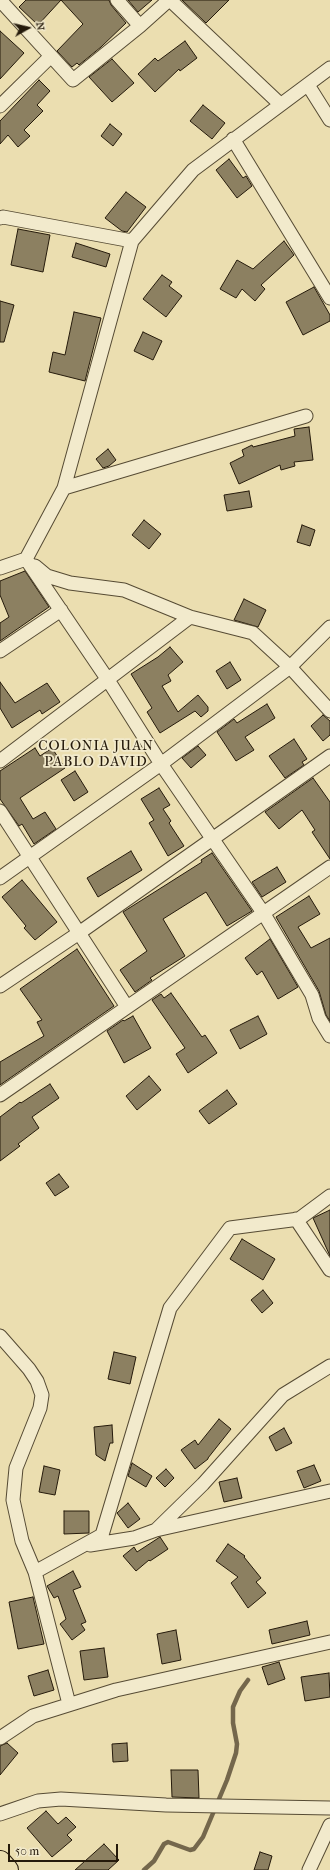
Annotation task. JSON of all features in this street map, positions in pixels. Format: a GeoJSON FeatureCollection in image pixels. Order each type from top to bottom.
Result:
{"type":"FeatureCollection","features":[{"type":"Feature","properties":{"kind":"highway"},"geometry":{"type":"LineString","coordinates":[[0,1862],[7,1870]]}},
{"type":"Feature","properties":{"kind":"street"},"geometry":{"type":"LineString","coordinates":[[0,0],[73,80],[140,26],[169,0],[280,104]]}},
{"type":"Feature","properties":{"kind":"street"},"geometry":{"type":"LineString","coordinates":[[117,0],[140,26]]}},
{"type":"Feature","properties":{"kind":"street"},"geometry":{"type":"LineString","coordinates":[[0,106],[51,56]]}},
{"type":"Feature","properties":{"kind":"street"},"geometry":{"type":"LineString","coordinates":[[0,568],[26,559],[64,488],[132,241],[193,170],[330,68]]}},
{"type":"Feature","properties":{"kind":"street"},"geometry":{"type":"LineString","coordinates":[[308,85],[330,120]]}},
{"type":"Feature","properties":{"kind":"street"},"geometry":{"type":"LineString","coordinates":[[233,139],[330,298]]}},
{"type":"Feature","properties":{"kind":"street"},"geometry":{"type":"LineString","coordinates":[[0,218],[3,217],[132,241]]}},
{"type":"Feature","properties":{"kind":"street"},"geometry":{"type":"LineString","coordinates":[[64,488],[306,416]]}},
{"type":"Feature","properties":{"kind":"street"},"geometry":{"type":"LineString","coordinates":[[26,559],[108,680],[161,764],[264,914],[312,995],[319,1018],[330,1036]]}},
{"type":"Feature","properties":{"kind":"street"},"geometry":{"type":"LineString","coordinates":[[26,559],[47,576],[70,583],[124,590],[190,617],[253,633],[290,667],[330,711]]}},
{"type":"Feature","properties":{"kind":"street"},"geometry":{"type":"LineString","coordinates":[[0,651],[61,610]]}},
{"type":"Feature","properties":{"kind":"street"},"geometry":{"type":"LineString","coordinates":[[0,761],[190,617]]}},
{"type":"Feature","properties":{"kind":"street"},"geometry":{"type":"LineString","coordinates":[[0,878],[161,764],[290,667],[330,627]]}},
{"type":"Feature","properties":{"kind":"street"},"geometry":{"type":"LineString","coordinates":[[0,986],[79,933],[330,756]]}},
{"type":"Feature","properties":{"kind":"street"},"geometry":{"type":"LineString","coordinates":[[0,811],[127,1008]]}},
{"type":"Feature","properties":{"kind":"street"},"geometry":{"type":"LineString","coordinates":[[0,1096],[330,868]]}},
{"type":"Feature","properties":{"kind":"street"},"geometry":{"type":"LineString","coordinates":[[35,1572],[102,1535],[170,1308],[230,1228],[299,1219],[330,1196]]}},
{"type":"Feature","properties":{"kind":"street"},"geometry":{"type":"LineString","coordinates":[[296,1219],[330,1270]]}},
{"type":"Feature","properties":{"kind":"street"},"geometry":{"type":"LineString","coordinates":[[0,1336],[33,1375],[37,1381],[42,1396],[40,1408],[16,1468],[13,1500],[22,1541],[35,1572],[69,1704]]}},
{"type":"Feature","properties":{"kind":"street"},"geometry":{"type":"LineString","coordinates":[[156,1530],[203,1484],[283,1395],[330,1366]]}},
{"type":"Feature","properties":{"kind":"street"},"geometry":{"type":"LineString","coordinates":[[80,1547],[134,1538],[156,1530],[330,1491]]}},
{"type":"Feature","properties":{"kind":"street"},"geometry":{"type":"LineString","coordinates":[[0,1738],[33,1716],[116,1690],[330,1642]]}},
{"type":"Feature","properties":{"kind":"street"},"geometry":{"type":"LineString","coordinates":[[0,1814],[38,1801],[61,1799],[166,1805],[330,1808]]}},
{"type":"Feature","properties":{"kind":"street"},"geometry":{"type":"LineString","coordinates":[[309,1870],[330,1825]]}},
{"type":"Feature","properties":{"kind":"building"},"geometry":{"type":"Polygon","coordinates":[[[26,0],[61,0],[38,25],[19,7],[26,0]]]}},
{"type":"Feature","properties":{"kind":"building"},"geometry":{"type":"Polygon","coordinates":[[[61,0],[109,0],[111,5],[126,23],[101,47],[79,65],[77,63],[72,67],[57,51],[83,24],[61,0]]]}},
{"type":"Feature","properties":{"kind":"building"},"geometry":{"type":"Polygon","coordinates":[[[128,0],[152,0],[138,12],[128,0]]]}},
{"type":"Feature","properties":{"kind":"building"},"geometry":{"type":"Polygon","coordinates":[[[182,0],[229,0],[206,23],[182,0]]]}},
{"type":"Feature","properties":{"kind":"building"},"geometry":{"type":"Polygon","coordinates":[[[0,31],[24,53],[0,79],[0,31]]]}},
{"type":"Feature","properties":{"kind":"building"},"geometry":{"type":"Polygon","coordinates":[[[185,41],[197,58],[180,71],[179,69],[155,92],[138,74],[155,58],[158,61],[185,41]]]}},
{"type":"Feature","properties":{"kind":"building"},"geometry":{"type":"Polygon","coordinates":[[[112,59],[134,83],[112,102],[89,77],[112,59]]]}},
{"type":"Feature","properties":{"kind":"building"},"geometry":{"type":"Polygon","coordinates":[[[39,80],[50,91],[37,105],[43,111],[24,130],[30,136],[18,147],[8,135],[0,144],[0,121],[39,80]]]}},
{"type":"Feature","properties":{"kind":"building"},"geometry":{"type":"Polygon","coordinates":[[[203,105],[225,123],[212,139],[190,121],[203,105]]]}},
{"type":"Feature","properties":{"kind":"building"},"geometry":{"type":"Polygon","coordinates":[[[110,124],[122,134],[113,146],[101,136],[110,124]]]}},
{"type":"Feature","properties":{"kind":"building"},"geometry":{"type":"Polygon","coordinates":[[[229,159],[243,178],[246,176],[252,186],[237,198],[216,170],[229,159]]]}},
{"type":"Feature","properties":{"kind":"building"},"geometry":{"type":"Polygon","coordinates":[[[126,192],[146,207],[127,232],[122,231],[105,218],[126,192]]]}},
{"type":"Feature","properties":{"kind":"building"},"geometry":{"type":"Polygon","coordinates":[[[18,229],[50,235],[43,272],[11,265],[18,229]]]}},
{"type":"Feature","properties":{"kind":"building"},"geometry":{"type":"Polygon","coordinates":[[[284,241],[294,255],[261,285],[265,289],[255,301],[242,289],[236,298],[220,289],[237,260],[253,269],[284,241]]]}},
{"type":"Feature","properties":{"kind":"building"},"geometry":{"type":"Polygon","coordinates":[[[76,243],[110,254],[106,267],[72,257],[76,243]]]}},
{"type":"Feature","properties":{"kind":"building"},"geometry":{"type":"Polygon","coordinates":[[[162,275],[172,282],[169,286],[182,296],[166,317],[143,299],[162,275]]]}},
{"type":"Feature","properties":{"kind":"building"},"geometry":{"type":"Polygon","coordinates":[[[314,287],[330,315],[330,321],[303,335],[286,302],[314,287]]]}},
{"type":"Feature","properties":{"kind":"building"},"geometry":{"type":"Polygon","coordinates":[[[0,301],[14,305],[4,342],[0,342],[0,301]]]}},
{"type":"Feature","properties":{"kind":"building"},"geometry":{"type":"Polygon","coordinates":[[[74,312],[101,318],[85,381],[49,372],[53,352],[65,355],[74,312]]]}},
{"type":"Feature","properties":{"kind":"building"},"geometry":{"type":"Polygon","coordinates":[[[143,332],[162,341],[153,360],[134,351],[143,332]]]}},
{"type":"Feature","properties":{"kind":"building"},"geometry":{"type":"Polygon","coordinates":[[[309,427],[313,460],[294,462],[295,466],[281,470],[280,465],[239,484],[230,463],[244,456],[242,450],[252,445],[253,447],[295,436],[294,429],[309,427]]]}},
{"type":"Feature","properties":{"kind":"building"},"geometry":{"type":"Polygon","coordinates":[[[108,449],[116,460],[109,466],[103,468],[96,459],[108,449]]]}},
{"type":"Feature","properties":{"kind":"building"},"geometry":{"type":"Polygon","coordinates":[[[249,491],[252,507],[227,511],[224,495],[249,491]]]}},
{"type":"Feature","properties":{"kind":"building"},"geometry":{"type":"Polygon","coordinates":[[[144,520],[161,534],[149,549],[132,535],[144,520]]]}},
{"type":"Feature","properties":{"kind":"building"},"geometry":{"type":"Polygon","coordinates":[[[302,525],[315,530],[310,546],[297,542],[302,525]]]}},
{"type":"Feature","properties":{"kind":"building"},"geometry":{"type":"Polygon","coordinates":[[[25,571],[49,607],[0,641],[0,623],[9,617],[0,595],[0,581],[25,571]]]}},
{"type":"Feature","properties":{"kind":"building"},"geometry":{"type":"Polygon","coordinates":[[[244,599],[266,610],[258,627],[234,620],[244,599]]]}},
{"type":"Feature","properties":{"kind":"building"},"geometry":{"type":"Polygon","coordinates":[[[170,647],[183,662],[168,675],[171,681],[162,686],[178,712],[198,695],[208,707],[208,711],[201,717],[195,711],[160,733],[147,712],[152,708],[131,674],[158,657],[170,647]]]}},
{"type":"Feature","properties":{"kind":"building"},"geometry":{"type":"Polygon","coordinates":[[[230,662],[241,680],[227,689],[216,671],[230,662]]]}},
{"type":"Feature","properties":{"kind":"building"},"geometry":{"type":"Polygon","coordinates":[[[0,682],[15,703],[47,683],[60,702],[42,714],[40,710],[12,728],[0,708],[0,682]]]}},
{"type":"Feature","properties":{"kind":"building"},"geometry":{"type":"Polygon","coordinates":[[[267,704],[275,718],[245,737],[254,750],[236,761],[217,732],[234,719],[237,723],[267,704]]]}},
{"type":"Feature","properties":{"kind":"building"},"geometry":{"type":"Polygon","coordinates":[[[323,715],[330,721],[330,735],[323,741],[311,726],[323,715]]]}},
{"type":"Feature","properties":{"kind":"building"},"geometry":{"type":"Polygon","coordinates":[[[294,739],[307,759],[302,762],[304,765],[285,778],[269,756],[294,739]]]}},
{"type":"Feature","properties":{"kind":"building"},"geometry":{"type":"Polygon","coordinates":[[[198,746],[206,755],[191,768],[182,758],[198,746]]]}},
{"type":"Feature","properties":{"kind":"building"},"geometry":{"type":"Polygon","coordinates":[[[35,748],[40,756],[52,748],[65,768],[20,798],[33,819],[45,812],[56,829],[34,844],[22,824],[19,826],[0,799],[0,771],[35,748]]]}},
{"type":"Feature","properties":{"kind":"building"},"geometry":{"type":"Polygon","coordinates":[[[75,771],[88,792],[74,801],[61,780],[75,771]]]}},
{"type":"Feature","properties":{"kind":"building"},"geometry":{"type":"Polygon","coordinates":[[[313,778],[330,802],[330,859],[312,832],[315,830],[302,810],[279,829],[265,812],[313,778]]]}},
{"type":"Feature","properties":{"kind":"building"},"geometry":{"type":"Polygon","coordinates":[[[159,788],[170,805],[163,809],[171,821],[169,823],[184,846],[168,856],[149,823],[154,820],[141,799],[159,788]]]}},
{"type":"Feature","properties":{"kind":"building"},"geometry":{"type":"Polygon","coordinates":[[[131,851],[142,870],[98,897],[87,878],[131,851]]]}},
{"type":"Feature","properties":{"kind":"building"},"geometry":{"type":"Polygon","coordinates":[[[212,853],[252,911],[227,926],[206,892],[163,919],[185,956],[150,978],[152,980],[135,992],[120,970],[147,951],[123,912],[202,862],[201,860],[212,853]]]}},
{"type":"Feature","properties":{"kind":"building"},"geometry":{"type":"Polygon","coordinates":[[[277,867],[286,882],[262,897],[252,882],[277,867]]]}},
{"type":"Feature","properties":{"kind":"building"},"geometry":{"type":"Polygon","coordinates":[[[22,880],[57,922],[35,940],[24,928],[26,926],[2,897],[22,880]]]}},
{"type":"Feature","properties":{"kind":"building"},"geometry":{"type":"Polygon","coordinates":[[[309,896],[320,914],[298,927],[311,948],[330,938],[330,1021],[326,1015],[319,991],[276,917],[309,896]]]}},
{"type":"Feature","properties":{"kind":"building"},"geometry":{"type":"Polygon","coordinates":[[[270,939],[298,987],[278,999],[262,971],[257,975],[245,958],[270,939]]]}},
{"type":"Feature","properties":{"kind":"building"},"geometry":{"type":"Polygon","coordinates":[[[77,949],[114,1006],[0,1085],[0,1062],[44,1036],[37,1022],[42,1020],[20,989],[77,949]]]}},
{"type":"Feature","properties":{"kind":"building"},"geometry":{"type":"Polygon","coordinates":[[[171,993],[202,1037],[205,1035],[217,1053],[188,1073],[176,1054],[185,1048],[152,1000],[161,994],[164,998],[171,993]]]}},
{"type":"Feature","properties":{"kind":"building"},"geometry":{"type":"Polygon","coordinates":[[[133,1016],[151,1048],[124,1063],[107,1031],[123,1020],[124,1021],[133,1016]]]}},
{"type":"Feature","properties":{"kind":"building"},"geometry":{"type":"Polygon","coordinates":[[[258,1016],[267,1034],[240,1049],[230,1030],[258,1016]]]}},
{"type":"Feature","properties":{"kind":"building"},"geometry":{"type":"Polygon","coordinates":[[[149,1076],[161,1090],[137,1110],[126,1096],[149,1076]]]}},
{"type":"Feature","properties":{"kind":"building"},"geometry":{"type":"Polygon","coordinates":[[[50,1084],[59,1098],[32,1117],[39,1128],[18,1144],[20,1146],[0,1161],[0,1117],[20,1102],[21,1103],[50,1084]]]}},
{"type":"Feature","properties":{"kind":"building"},"geometry":{"type":"Polygon","coordinates":[[[227,1090],[237,1104],[209,1124],[199,1111],[227,1090]]]}},
{"type":"Feature","properties":{"kind":"building"},"geometry":{"type":"Polygon","coordinates":[[[59,1174],[69,1187],[55,1196],[46,1183],[59,1174]]]}},
{"type":"Feature","properties":{"kind":"building"},"geometry":{"type":"Polygon","coordinates":[[[330,1210],[330,1256],[313,1218],[330,1210]]]}},
{"type":"Feature","properties":{"kind":"building"},"geometry":{"type":"Polygon","coordinates":[[[242,1239],[275,1259],[263,1280],[230,1259],[242,1239]]]}},
{"type":"Feature","properties":{"kind":"building"},"geometry":{"type":"Polygon","coordinates":[[[263,1290],[273,1303],[262,1313],[251,1300],[263,1290]]]}},
{"type":"Feature","properties":{"kind":"building"},"geometry":{"type":"Polygon","coordinates":[[[114,1352],[136,1357],[130,1384],[108,1379],[114,1352]]]}},
{"type":"Feature","properties":{"kind":"building"},"geometry":{"type":"Polygon","coordinates":[[[219,1419],[231,1429],[208,1459],[195,1469],[181,1450],[195,1440],[198,1445],[219,1419]]]}},
{"type":"Feature","properties":{"kind":"building"},"geometry":{"type":"Polygon","coordinates":[[[112,1425],[113,1443],[110,1443],[105,1461],[96,1455],[94,1427],[112,1425]]]}},
{"type":"Feature","properties":{"kind":"building"},"geometry":{"type":"Polygon","coordinates":[[[284,1428],[292,1443],[276,1451],[269,1437],[284,1428]]]}},
{"type":"Feature","properties":{"kind":"building"},"geometry":{"type":"Polygon","coordinates":[[[132,1463],[152,1476],[146,1487],[128,1476],[132,1463]]]}},
{"type":"Feature","properties":{"kind":"building"},"geometry":{"type":"Polygon","coordinates":[[[314,1465],[321,1481],[304,1488],[297,1471],[314,1465]]]}},
{"type":"Feature","properties":{"kind":"building"},"geometry":{"type":"Polygon","coordinates":[[[44,1466],[60,1470],[55,1495],[39,1492],[44,1466]]]}},
{"type":"Feature","properties":{"kind":"building"},"geometry":{"type":"Polygon","coordinates":[[[166,1469],[174,1478],[165,1487],[156,1478],[166,1469]]]}},
{"type":"Feature","properties":{"kind":"building"},"geometry":{"type":"Polygon","coordinates":[[[237,1478],[242,1498],[224,1502],[219,1482],[237,1478]]]}},
{"type":"Feature","properties":{"kind":"building"},"geometry":{"type":"Polygon","coordinates":[[[128,1503],[140,1519],[128,1528],[117,1513],[128,1503]]]}},
{"type":"Feature","properties":{"kind":"building"},"geometry":{"type":"Polygon","coordinates":[[[64,1511],[89,1511],[89,1533],[64,1534],[64,1511]]]}},
{"type":"Feature","properties":{"kind":"building"},"geometry":{"type":"Polygon","coordinates":[[[160,1537],[168,1549],[150,1561],[149,1560],[136,1571],[123,1556],[134,1547],[137,1552],[160,1537]]]}},
{"type":"Feature","properties":{"kind":"building"},"geometry":{"type":"Polygon","coordinates":[[[228,1544],[245,1556],[244,1557],[261,1578],[256,1582],[266,1593],[248,1608],[231,1583],[238,1577],[216,1561],[228,1544]]]}},
{"type":"Feature","properties":{"kind":"building"},"geometry":{"type":"Polygon","coordinates":[[[73,1571],[81,1587],[73,1590],[86,1622],[81,1624],[85,1630],[72,1640],[60,1624],[66,1619],[58,1596],[54,1598],[47,1586],[73,1571]]]}},
{"type":"Feature","properties":{"kind":"building"},"geometry":{"type":"Polygon","coordinates":[[[33,1597],[44,1644],[18,1649],[9,1602],[33,1597]]]}},
{"type":"Feature","properties":{"kind":"building"},"geometry":{"type":"Polygon","coordinates":[[[307,1621],[310,1635],[272,1644],[269,1630],[307,1621]]]}},
{"type":"Feature","properties":{"kind":"building"},"geometry":{"type":"Polygon","coordinates":[[[176,1630],[181,1660],[162,1664],[157,1634],[176,1630]]]}},
{"type":"Feature","properties":{"kind":"building"},"geometry":{"type":"Polygon","coordinates":[[[104,1648],[108,1677],[84,1680],[80,1651],[104,1648]]]}},
{"type":"Feature","properties":{"kind":"building"},"geometry":{"type":"Polygon","coordinates":[[[279,1662],[285,1679],[268,1685],[262,1667],[279,1662]]]}},
{"type":"Feature","properties":{"kind":"building"},"geometry":{"type":"Polygon","coordinates":[[[48,1670],[54,1690],[34,1696],[28,1676],[48,1670]]]}},
{"type":"Feature","properties":{"kind":"building"},"geometry":{"type":"Polygon","coordinates":[[[329,1673],[330,1697],[305,1701],[301,1677],[329,1673]]]}},
{"type":"Feature","properties":{"kind":"building"},"geometry":{"type":"Polygon","coordinates":[[[7,1743],[18,1753],[0,1775],[0,1746],[7,1743]]]}},
{"type":"Feature","properties":{"kind":"building"},"geometry":{"type":"Polygon","coordinates":[[[127,1743],[128,1761],[113,1762],[112,1744],[127,1743]]]}},
{"type":"Feature","properties":{"kind":"building"},"geometry":{"type":"Polygon","coordinates":[[[171,1770],[198,1770],[199,1798],[172,1797],[171,1770]]]}},
{"type":"Feature","properties":{"kind":"building"},"geometry":{"type":"Polygon","coordinates":[[[46,1811],[58,1824],[66,1817],[76,1827],[67,1835],[72,1840],[52,1857],[27,1828],[46,1811]]]}},
{"type":"Feature","properties":{"kind":"building"},"geometry":{"type":"Polygon","coordinates":[[[104,1844],[119,1860],[108,1870],[75,1870],[104,1844]]]}},
{"type":"Feature","properties":{"kind":"building"},"geometry":{"type":"Polygon","coordinates":[[[260,1852],[272,1856],[268,1870],[254,1870],[260,1852]]]}},
{"type":"Feature","properties":{"kind":"waterway"},"geometry":{"type":"LineString","coordinates":[[144,1870],[154,1861],[164,1844],[168,1842],[190,1850],[194,1849],[203,1837],[227,1780],[236,1753],[237,1744],[233,1723],[233,1707],[240,1691],[248,1680]]}},
{"type":"Feature","properties":{"kind":"district","name":"COLONIA JUAN PABLO DAVID"},"geometry":{"type":"Point","coordinates":[96,756]}}]}
